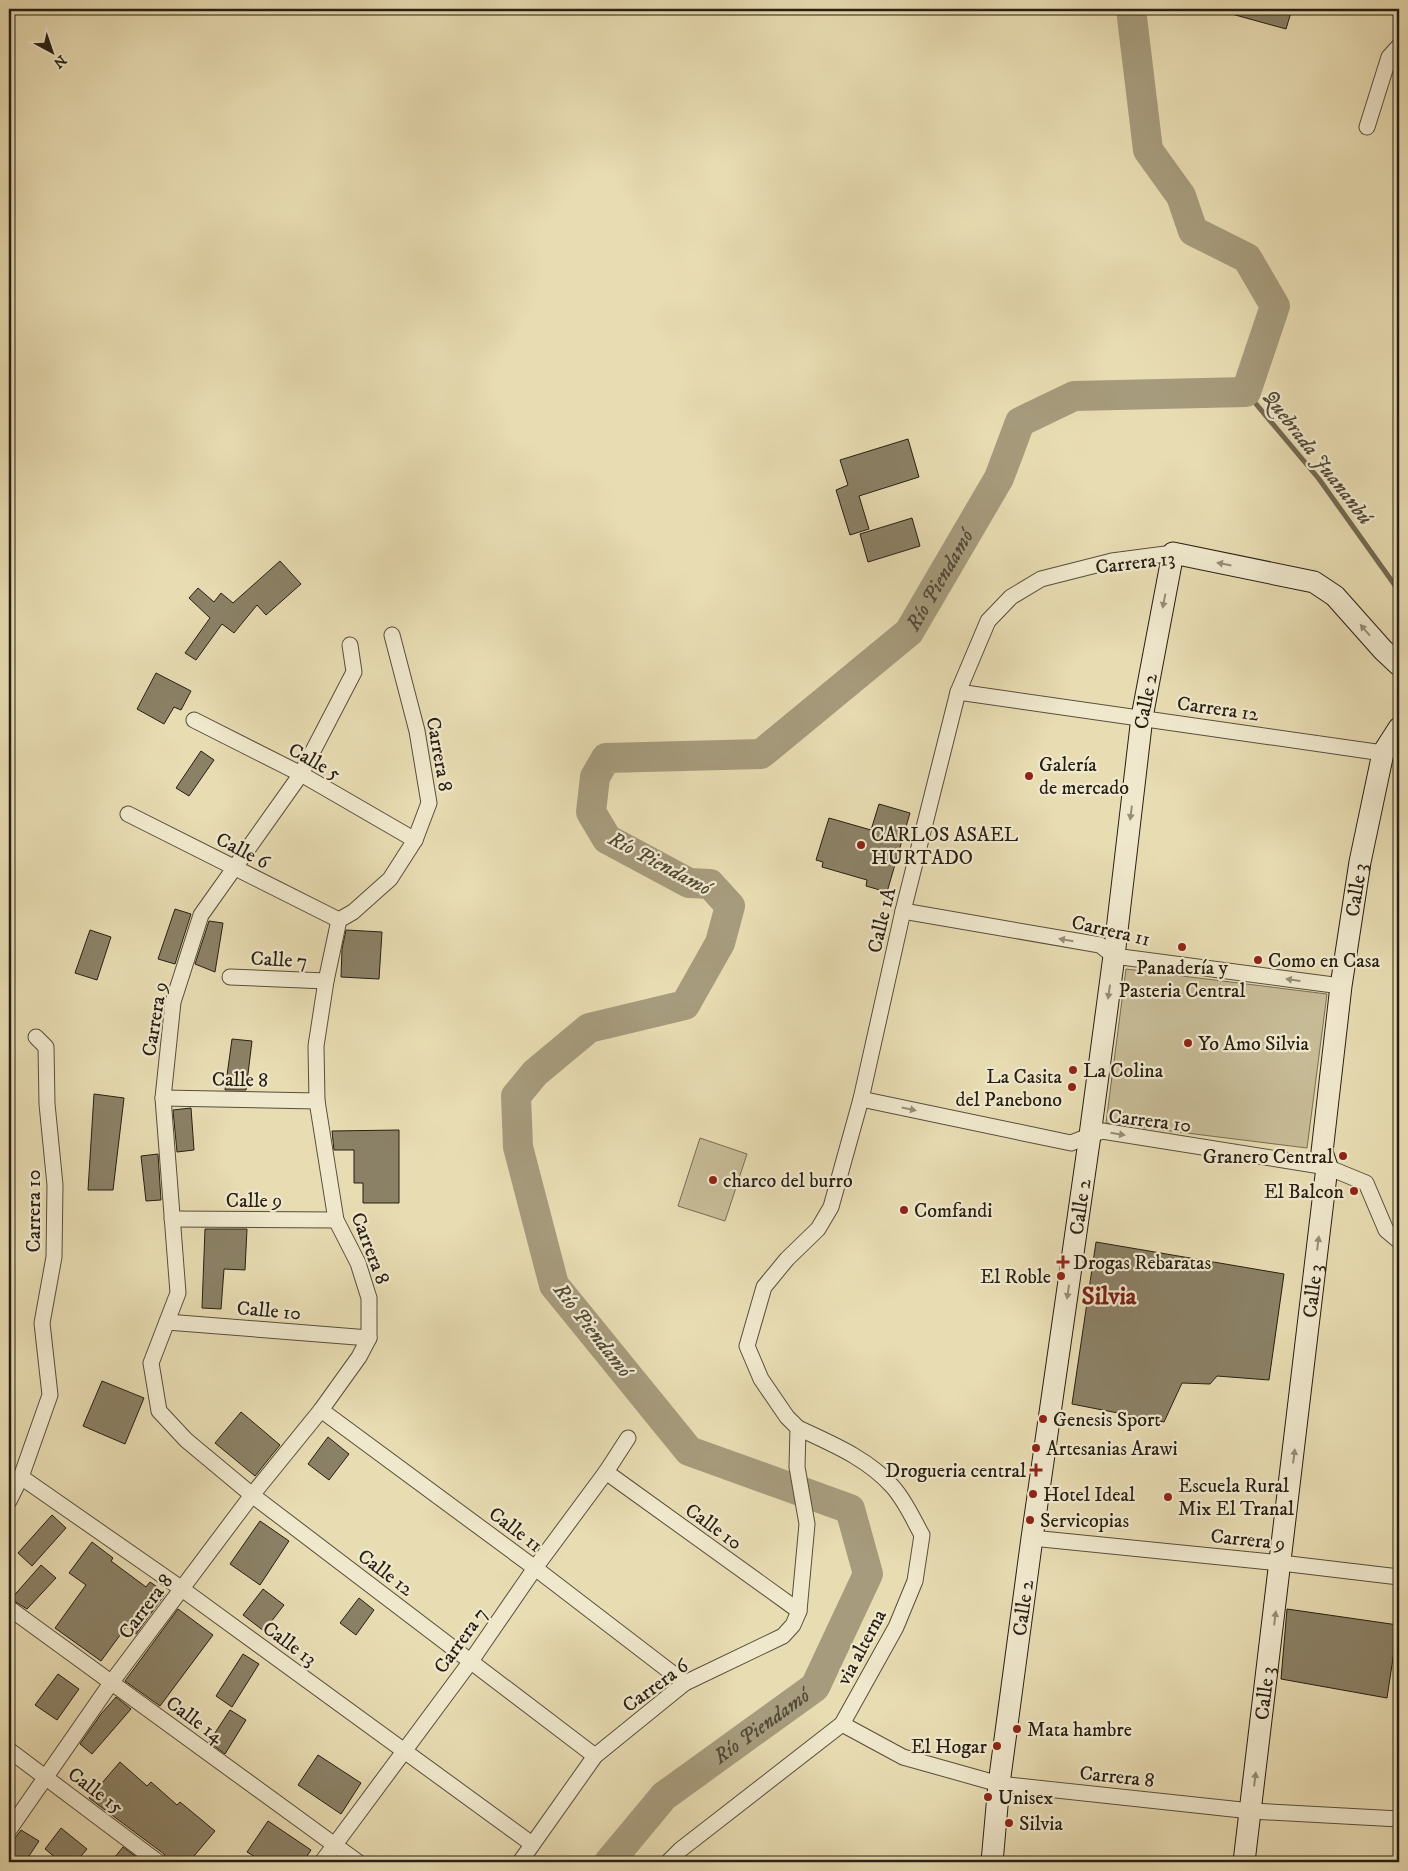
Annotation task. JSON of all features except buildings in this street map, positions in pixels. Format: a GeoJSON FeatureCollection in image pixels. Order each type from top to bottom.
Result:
{"type":"FeatureCollection","features":[{"type":"Feature","properties":{"kind":"main road","name":"Carrera 13"},"geometry":{"type":"LineString","coordinates":[[1173,553],[1314,582],[1335,596],[1383,650],[1399,665]]}},
{"type":"Feature","properties":{"kind":"main road","name":"Calle 2"},"geometry":{"type":"LineString","coordinates":[[992,1862],[999,1784],[1032,1538],[1114,956],[1142,717],[1173,553]]}},
{"type":"Feature","properties":{"kind":"main road","name":"Calle 3"},"geometry":{"type":"LineString","coordinates":[[1244,1862],[1327,1167],[1322,1152],[1342,986],[1360,862],[1383,753],[1399,728]]}},
{"type":"Feature","properties":{"kind":"street"},"geometry":{"type":"LineString","coordinates":[[1367,127],[1389,57],[1399,46]]}},
{"type":"Feature","properties":{"kind":"street","name":"Carrera 13"},"geometry":{"type":"LineString","coordinates":[[958,692],[988,621],[999,608],[1020,590],[1041,579],[1112,561],[1173,553]]}},
{"type":"Feature","properties":{"kind":"street","name":"Carrera 8"},"geometry":{"type":"LineString","coordinates":[[9,1830],[112,1683],[252,1495],[321,1410],[359,1357],[369,1338],[369,1298],[358,1263],[336,1220],[317,1101],[316,1046],[326,982],[339,920],[353,912],[390,878],[415,840],[429,803],[417,731],[392,635]]}},
{"type":"Feature","properties":{"kind":"street","name":"Carrera 9"},"geometry":{"type":"LineString","coordinates":[[159,1411],[152,1363],[178,1293],[163,1098],[173,1002],[201,915],[301,774],[354,672],[350,645]]}},
{"type":"Feature","properties":{"kind":"street","name":"Carrera 12"},"geometry":{"type":"LineString","coordinates":[[958,692],[1383,753]]}},
{"type":"Feature","properties":{"kind":"street","name":"Calle 1A"},"geometry":{"type":"LineString","coordinates":[[798,1428],[787,1417],[761,1379],[747,1346],[764,1287],[787,1259],[818,1229],[832,1206],[861,1099],[902,911],[958,692]]}},
{"type":"Feature","properties":{"kind":"street","name":"Calle 5"},"geometry":{"type":"LineString","coordinates":[[194,720],[301,774],[415,840]]}},
{"type":"Feature","properties":{"kind":"street","name":"Calle 6"},"geometry":{"type":"LineString","coordinates":[[128,814],[339,920]]}},
{"type":"Feature","properties":{"kind":"street","name":"Carrera 11"},"geometry":{"type":"LineString","coordinates":[[902,911],[1100,946],[1114,956],[1342,986]]}},
{"type":"Feature","properties":{"kind":"street","name":"Calle 7"},"geometry":{"type":"LineString","coordinates":[[230,976],[326,982]]}},
{"type":"Feature","properties":{"kind":"street","name":"Carrera 10"},"geometry":{"type":"LineString","coordinates":[[9,1501],[22,1478],[50,1395],[42,1323],[54,1257],[55,1185],[47,1104],[46,1047],[36,1036]]}},
{"type":"Feature","properties":{"kind":"street","name":"Calle 8"},"geometry":{"type":"LineString","coordinates":[[163,1098],[317,1101]]}},
{"type":"Feature","properties":{"kind":"street","name":"Carrera 10"},"geometry":{"type":"LineString","coordinates":[[861,1099],[1071,1143],[1102,1131],[1327,1167],[1366,1183],[1386,1230],[1399,1242]]}},
{"type":"Feature","properties":{"kind":"street","name":"Calle 9"},"geometry":{"type":"LineString","coordinates":[[172,1219],[336,1220]]}},
{"type":"Feature","properties":{"kind":"street","name":"Calle 10"},"geometry":{"type":"LineString","coordinates":[[167,1322],[369,1338]]}},
{"type":"Feature","properties":{"kind":"street","name":"Calle 11"},"geometry":{"type":"LineString","coordinates":[[321,1410],[535,1568],[685,1683]]}},
{"type":"Feature","properties":{"kind":"street","name":"Calle 12"},"geometry":{"type":"LineString","coordinates":[[159,1411],[186,1440],[252,1495],[595,1756]]}},
{"type":"Feature","properties":{"kind":"street","name":"Carrera 6"},"geometry":{"type":"LineString","coordinates":[[520,1862],[595,1756],[685,1683],[783,1636],[793,1625],[799,1612],[807,1524],[796,1467],[798,1428]]}},
{"type":"Feature","properties":{"kind":"street","name":"via alterna"},"geometry":{"type":"LineString","coordinates":[[668,1862],[680,1850],[842,1724],[896,1627],[915,1581],[922,1535],[892,1485],[876,1470],[855,1456],[798,1428]]}},
{"type":"Feature","properties":{"kind":"street","name":"Carrera 7"},"geometry":{"type":"LineString","coordinates":[[322,1862],[471,1661],[535,1568],[606,1472],[628,1438]]}},
{"type":"Feature","properties":{"kind":"street","name":"Calle 10"},"geometry":{"type":"LineString","coordinates":[[606,1472],[799,1612]]}},
{"type":"Feature","properties":{"kind":"street","name":"Calle 13"},"geometry":{"type":"LineString","coordinates":[[22,1478],[182,1589],[532,1844]]}},
{"type":"Feature","properties":{"kind":"street","name":"Carrera 9"},"geometry":{"type":"LineString","coordinates":[[1032,1538],[1399,1577]]}},
{"type":"Feature","properties":{"kind":"street","name":"Calle 14"},"geometry":{"type":"LineString","coordinates":[[9,1608],[358,1862]]}},
{"type":"Feature","properties":{"kind":"street","name":"Carrera 8"},"geometry":{"type":"LineString","coordinates":[[842,1724],[903,1757],[999,1784],[1251,1810],[1399,1819]]}},
{"type":"Feature","properties":{"kind":"street","name":"Calle 15"},"geometry":{"type":"LineString","coordinates":[[9,1750],[158,1862]]}},
{"type":"Feature","properties":{"kind":"shaded area"},"geometry":{"type":"Polygon","coordinates":[[[1126,969],[1327,994],[1307,1148],[1106,1123],[1126,969]]]}},
{"type":"Feature","properties":{"kind":"shaded area","name":"charco del burro"},"geometry":{"type":"Polygon","coordinates":[[[700,1138],[747,1154],[725,1221],[678,1206],[700,1138]]]}},
{"type":"Feature","properties":{"kind":"waterway","name":"Río Piendamó"},"geometry":{"type":"LineString","coordinates":[[609,1862],[664,1796],[815,1687],[868,1574],[850,1509],[689,1451],[554,1285],[518,1147],[516,1096],[535,1073],[589,1028],[685,1005],[720,943],[730,906],[710,884],[689,883],[607,839],[591,812],[595,777],[606,758],[761,754],[909,632],[999,478],[1020,422],[1074,396],[1246,392],[1275,306],[1247,258],[1193,231],[1181,196],[1148,150],[1131,9]]}},
{"type":"Feature","properties":{"kind":"waterway","name":"Quebrada Juananbú"},"geometry":{"type":"LineString","coordinates":[[1246,392],[1319,479],[1399,591]]}},
{"type":"Feature","properties":{"kind":"place","name":"Galería de mercado"},"geometry":{"type":"Point","coordinates":[1029,776]}},
{"type":"Feature","properties":{"kind":"place","name":"CARLOS ASAEL HURTADO"},"geometry":{"type":"Point","coordinates":[861,845]}},
{"type":"Feature","properties":{"kind":"place","name":"Panadería y Pasteria Central"},"geometry":{"type":"Point","coordinates":[1182,947]}},
{"type":"Feature","properties":{"kind":"place","name":"Como en Casa"},"geometry":{"type":"Point","coordinates":[1258,960]}},
{"type":"Feature","properties":{"kind":"place","name":"Yo Amo Silvia"},"geometry":{"type":"Point","coordinates":[1188,1043]}},
{"type":"Feature","properties":{"kind":"place","name":"La Colina"},"geometry":{"type":"Point","coordinates":[1073,1070]}},
{"type":"Feature","properties":{"kind":"place","name":"La Casita del Panebono"},"geometry":{"type":"Point","coordinates":[1072,1087]}},
{"type":"Feature","properties":{"kind":"place","name":"Granero Central"},"geometry":{"type":"Point","coordinates":[1343,1156]}},
{"type":"Feature","properties":{"kind":"place","name":"charco del burro"},"geometry":{"type":"Point","coordinates":[713,1180]}},
{"type":"Feature","properties":{"kind":"place","name":"El Balcon"},"geometry":{"type":"Point","coordinates":[1354,1191]}},
{"type":"Feature","properties":{"kind":"place","name":"Comfandi"},"geometry":{"type":"Point","coordinates":[904,1210]}},
{"type":"Feature","properties":{"kind":"place","name":"Drogas Rebaratas"},"geometry":{"type":"Point","coordinates":[1063,1262]}},
{"type":"Feature","properties":{"kind":"place","name":"El Roble"},"geometry":{"type":"Point","coordinates":[1061,1276]}},
{"type":"Feature","properties":{"kind":"place","name":"Genesis Sport"},"geometry":{"type":"Point","coordinates":[1043,1419]}},
{"type":"Feature","properties":{"kind":"place","name":"Artesanias Arawi"},"geometry":{"type":"Point","coordinates":[1036,1448]}},
{"type":"Feature","properties":{"kind":"place","name":"Drogueria central"},"geometry":{"type":"Point","coordinates":[1036,1470]}},
{"type":"Feature","properties":{"kind":"place","name":"Hotel Ideal"},"geometry":{"type":"Point","coordinates":[1033,1494]}},
{"type":"Feature","properties":{"kind":"place","name":"Escuela Rural Mix El Tranal"},"geometry":{"type":"Point","coordinates":[1168,1497]}},
{"type":"Feature","properties":{"kind":"place","name":"Servicopias"},"geometry":{"type":"Point","coordinates":[1030,1520]}},
{"type":"Feature","properties":{"kind":"place","name":"Mata hambre"},"geometry":{"type":"Point","coordinates":[1017,1729]}},
{"type":"Feature","properties":{"kind":"place","name":"El Hogar"},"geometry":{"type":"Point","coordinates":[997,1746]}},
{"type":"Feature","properties":{"kind":"place","name":"Unisex"},"geometry":{"type":"Point","coordinates":[988,1797]}},
{"type":"Feature","properties":{"kind":"place","name":"Silvia"},"geometry":{"type":"Point","coordinates":[1009,1823]}},
{"type":"Feature","properties":{"kind":"district","name":"Silvia"},"geometry":{"type":"Point","coordinates":[1109,1295]}}]}
